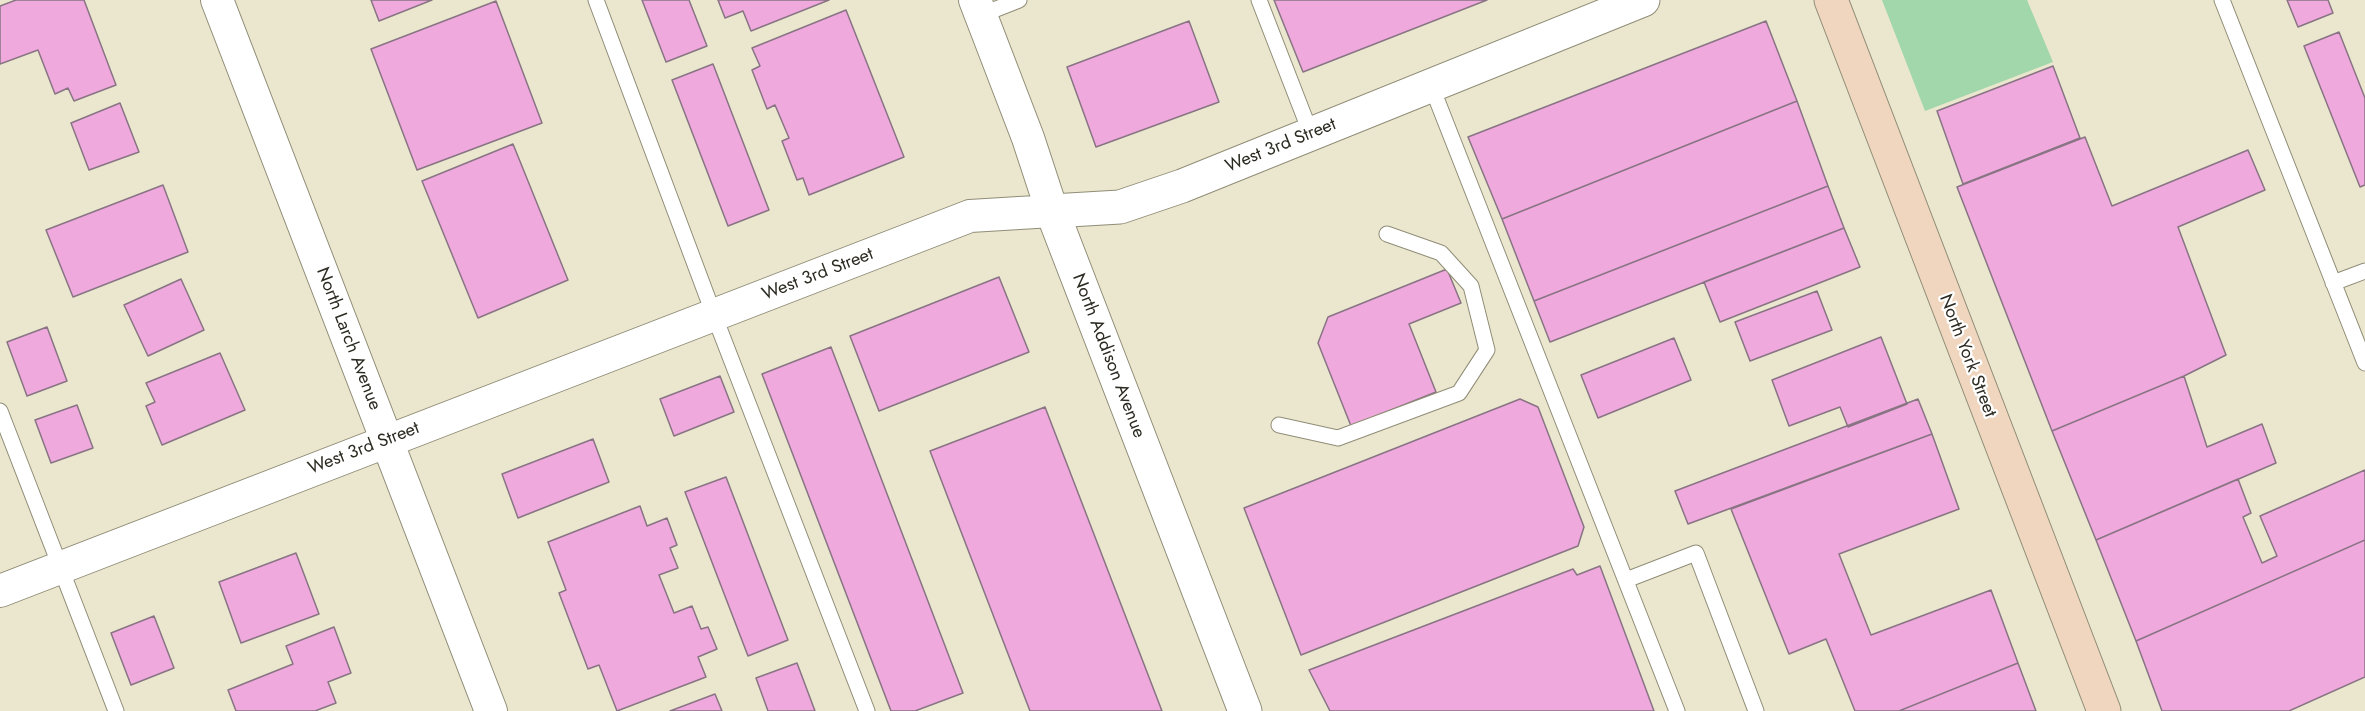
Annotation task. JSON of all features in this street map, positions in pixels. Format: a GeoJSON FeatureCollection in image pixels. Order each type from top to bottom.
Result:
{"type":"FeatureCollection","features":[{"type":"Feature","properties":{"kind":"main road","name":"North York Street"},"geometry":{"type":"LineString","coordinates":[[1831,0],[2104,711]]}},
{"type":"Feature","properties":{"kind":"street","name":"North Larch Avenue"},"geometry":{"type":"LineString","coordinates":[[217,0],[491,711]]}},
{"type":"Feature","properties":{"kind":"street","name":"West 3rd Street"},"geometry":{"type":"LineString","coordinates":[[0,591],[970,216],[1120,207],[1182,186],[1643,0]]}},
{"type":"Feature","properties":{"kind":"street","name":"North Addison Avenue"},"geometry":{"type":"LineString","coordinates":[[978,7],[1028,138],[1052,210],[1245,711]]}},
{"type":"Feature","properties":{"kind":"lane"},"geometry":{"type":"LineString","coordinates":[[596,0],[714,315],[867,711]]}},
{"type":"Feature","properties":{"kind":"lane"},"geometry":{"type":"LineString","coordinates":[[978,7],[1019,0]]}},
{"type":"Feature","properties":{"kind":"lane"},"geometry":{"type":"LineString","coordinates":[[1259,0],[1311,134]]}},
{"type":"Feature","properties":{"kind":"lane"},"geometry":{"type":"LineString","coordinates":[[2222,0],[2365,363]]}},
{"type":"Feature","properties":{"kind":"lane"},"geometry":{"type":"LineString","coordinates":[[1431,86],[1677,711]]}},
{"type":"Feature","properties":{"kind":"lane"},"geometry":{"type":"LineString","coordinates":[[1279,425],[1338,438],[1459,393],[1487,350],[1471,286],[1441,253],[1387,234]]}},
{"type":"Feature","properties":{"kind":"lane"},"geometry":{"type":"LineString","coordinates":[[2333,282],[2365,271]]}},
{"type":"Feature","properties":{"kind":"lane"},"geometry":{"type":"LineString","coordinates":[[0,411],[116,711]]}},
{"type":"Feature","properties":{"kind":"lane"},"geometry":{"type":"LineString","coordinates":[[1626,580],[1696,553],[1756,711]]}},
{"type":"Feature","properties":{"kind":"green space"},"geometry":{"type":"Polygon","coordinates":[[[1882,0],[2027,0],[2053,62],[1925,111],[1882,0]]]}},
{"type":"Feature","properties":{"kind":"building"},"geometry":{"type":"Polygon","coordinates":[[[16,0],[84,0],[116,85],[74,101],[68,88],[55,94],[38,50],[0,64],[0,6],[16,0]]]}},
{"type":"Feature","properties":{"kind":"building"},"geometry":{"type":"Polygon","coordinates":[[[371,0],[432,0],[379,21],[371,0]]]}},
{"type":"Feature","properties":{"kind":"building"},"geometry":{"type":"Polygon","coordinates":[[[642,0],[689,0],[707,46],[666,62],[642,0]]]}},
{"type":"Feature","properties":{"kind":"building"},"geometry":{"type":"Polygon","coordinates":[[[718,0],[829,0],[751,31],[743,11],[725,18],[718,0]]]}},
{"type":"Feature","properties":{"kind":"building"},"geometry":{"type":"Polygon","coordinates":[[[1274,0],[1487,0],[1303,72],[1274,0]]]}},
{"type":"Feature","properties":{"kind":"building"},"geometry":{"type":"Polygon","coordinates":[[[2287,0],[2328,0],[2333,13],[2298,27],[2287,0]]]}},
{"type":"Feature","properties":{"kind":"building"},"geometry":{"type":"Polygon","coordinates":[[[496,1],[542,123],[417,170],[371,49],[496,1]]]}},
{"type":"Feature","properties":{"kind":"building"},"geometry":{"type":"Polygon","coordinates":[[[846,10],[904,157],[809,195],[803,178],[797,180],[782,141],[789,138],[775,105],[767,109],[752,70],[760,66],[752,48],[846,10]]]}},
{"type":"Feature","properties":{"kind":"building"},"geometry":{"type":"Polygon","coordinates":[[[1189,21],[1219,102],[1096,147],[1067,67],[1189,21]]]}},
{"type":"Feature","properties":{"kind":"building"},"geometry":{"type":"Polygon","coordinates":[[[1766,21],[1797,101],[1502,219],[1468,137],[1766,21]]]}},
{"type":"Feature","properties":{"kind":"building"},"geometry":{"type":"Polygon","coordinates":[[[2339,32],[2365,98],[2365,185],[2360,187],[2304,46],[2339,32]]]}},
{"type":"Feature","properties":{"kind":"building"},"geometry":{"type":"Polygon","coordinates":[[[713,64],[769,210],[728,226],[672,80],[713,64]]]}},
{"type":"Feature","properties":{"kind":"building"},"geometry":{"type":"Polygon","coordinates":[[[2053,66],[2080,138],[1963,184],[1937,111],[2053,66]]]}},
{"type":"Feature","properties":{"kind":"building"},"geometry":{"type":"Polygon","coordinates":[[[1797,101],[1828,186],[1534,301],[1502,219],[1797,101]]]}},
{"type":"Feature","properties":{"kind":"building"},"geometry":{"type":"Polygon","coordinates":[[[120,103],[139,152],[89,170],[71,123],[120,103]]]}},
{"type":"Feature","properties":{"kind":"building"},"geometry":{"type":"Polygon","coordinates":[[[2085,137],[2112,206],[2248,150],[2265,190],[2178,227],[2226,355],[2184,376],[2052,431],[1957,187],[2085,137]]]}},
{"type":"Feature","properties":{"kind":"building"},"geometry":{"type":"Polygon","coordinates":[[[513,144],[568,280],[478,318],[422,181],[513,144]]]}},
{"type":"Feature","properties":{"kind":"building"},"geometry":{"type":"Polygon","coordinates":[[[163,185],[188,252],[73,297],[46,230],[163,185]]]}},
{"type":"Feature","properties":{"kind":"building"},"geometry":{"type":"Polygon","coordinates":[[[1828,186],[1844,228],[1550,342],[1534,301],[1828,186]]]}},
{"type":"Feature","properties":{"kind":"building"},"geometry":{"type":"Polygon","coordinates":[[[1844,228],[1860,267],[1720,322],[1704,282],[1844,228]]]}},
{"type":"Feature","properties":{"kind":"building"},"geometry":{"type":"Polygon","coordinates":[[[1447,269],[1461,303],[1409,324],[1436,392],[1351,426],[1318,343],[1328,317],[1447,269]]]}},
{"type":"Feature","properties":{"kind":"building"},"geometry":{"type":"Polygon","coordinates":[[[999,277],[1029,352],[879,411],[850,336],[999,277]]]}},
{"type":"Feature","properties":{"kind":"building"},"geometry":{"type":"Polygon","coordinates":[[[181,279],[204,330],[148,356],[124,305],[181,279]]]}},
{"type":"Feature","properties":{"kind":"building"},"geometry":{"type":"Polygon","coordinates":[[[1817,291],[1832,330],[1750,361],[1735,322],[1817,291]]]}},
{"type":"Feature","properties":{"kind":"building"},"geometry":{"type":"Polygon","coordinates":[[[47,327],[67,381],[27,396],[7,342],[47,327]]]}},
{"type":"Feature","properties":{"kind":"building"},"geometry":{"type":"Polygon","coordinates":[[[1881,337],[1907,404],[1848,427],[1840,407],[1789,426],[1772,380],[1881,337]]]}},
{"type":"Feature","properties":{"kind":"building"},"geometry":{"type":"Polygon","coordinates":[[[1674,338],[1691,380],[1598,418],[1581,375],[1674,338]]]}},
{"type":"Feature","properties":{"kind":"building"},"geometry":{"type":"Polygon","coordinates":[[[831,347],[963,693],[915,711],[891,711],[762,374],[831,347]]]}},
{"type":"Feature","properties":{"kind":"building"},"geometry":{"type":"Polygon","coordinates":[[[220,353],[245,410],[162,445],[146,406],[155,402],[146,383],[220,353]]]}},
{"type":"Feature","properties":{"kind":"building"},"geometry":{"type":"Polygon","coordinates":[[[720,376],[734,412],[674,436],[660,399],[720,376]]]}},
{"type":"Feature","properties":{"kind":"building"},"geometry":{"type":"Polygon","coordinates":[[[2184,376],[2207,447],[2262,424],[2276,463],[2096,540],[2052,431],[2184,376]]]}},
{"type":"Feature","properties":{"kind":"building"},"geometry":{"type":"Polygon","coordinates":[[[1520,399],[1538,407],[1584,527],[1578,546],[1301,655],[1244,508],[1520,399]]]}},
{"type":"Feature","properties":{"kind":"building"},"geometry":{"type":"Polygon","coordinates":[[[1918,399],[1932,434],[1688,524],[1675,491],[1918,399]]]}},
{"type":"Feature","properties":{"kind":"building"},"geometry":{"type":"Polygon","coordinates":[[[77,405],[93,448],[51,463],[35,420],[77,405]]]}},
{"type":"Feature","properties":{"kind":"building"},"geometry":{"type":"Polygon","coordinates":[[[1045,407],[1162,711],[1030,711],[930,451],[1045,407]]]}},
{"type":"Feature","properties":{"kind":"building"},"geometry":{"type":"Polygon","coordinates":[[[1932,434],[1959,509],[1839,554],[1871,635],[1991,590],[2018,663],[1899,711],[1855,711],[1826,639],[1789,654],[1731,509],[1932,434]]]}},
{"type":"Feature","properties":{"kind":"building"},"geometry":{"type":"Polygon","coordinates":[[[593,439],[609,482],[518,518],[502,474],[593,439]]]}},
{"type":"Feature","properties":{"kind":"building"},"geometry":{"type":"Polygon","coordinates":[[[2365,470],[2365,540],[2136,641],[2096,540],[2238,479],[2251,513],[2243,517],[2262,563],[2277,556],[2260,516],[2365,470]]]}},
{"type":"Feature","properties":{"kind":"building"},"geometry":{"type":"Polygon","coordinates":[[[726,477],[788,640],[748,656],[685,492],[726,477]]]}},
{"type":"Feature","properties":{"kind":"building"},"geometry":{"type":"Polygon","coordinates":[[[640,506],[647,526],[667,518],[677,545],[670,548],[678,568],[659,575],[674,613],[692,606],[701,629],[708,627],[717,649],[698,657],[706,677],[617,711],[599,665],[588,669],[559,593],[566,590],[548,542],[640,506]]]}},
{"type":"Feature","properties":{"kind":"building"},"geometry":{"type":"Polygon","coordinates":[[[2365,540],[2365,677],[2289,711],[2162,711],[2136,641],[2365,540]]]}},
{"type":"Feature","properties":{"kind":"building"},"geometry":{"type":"Polygon","coordinates":[[[296,553],[319,614],[241,643],[219,582],[296,553]]]}},
{"type":"Feature","properties":{"kind":"building"},"geometry":{"type":"Polygon","coordinates":[[[1600,566],[1654,711],[1330,711],[1309,670],[1573,569],[1577,575],[1600,566]]]}},
{"type":"Feature","properties":{"kind":"building"},"geometry":{"type":"Polygon","coordinates":[[[154,616],[174,668],[131,685],[111,633],[154,616]]]}},
{"type":"Feature","properties":{"kind":"building"},"geometry":{"type":"Polygon","coordinates":[[[334,627],[351,673],[328,682],[336,703],[315,711],[236,711],[228,690],[293,664],[286,646],[334,627]]]}},
{"type":"Feature","properties":{"kind":"building"},"geometry":{"type":"Polygon","coordinates":[[[797,663],[815,711],[768,711],[756,678],[797,663]]]}},
{"type":"Feature","properties":{"kind":"building"},"geometry":{"type":"Polygon","coordinates":[[[2018,663],[2036,711],[1899,711],[2018,663]]]}},
{"type":"Feature","properties":{"kind":"building"},"geometry":{"type":"Polygon","coordinates":[[[715,694],[722,711],[670,711],[715,694]]]}}]}
